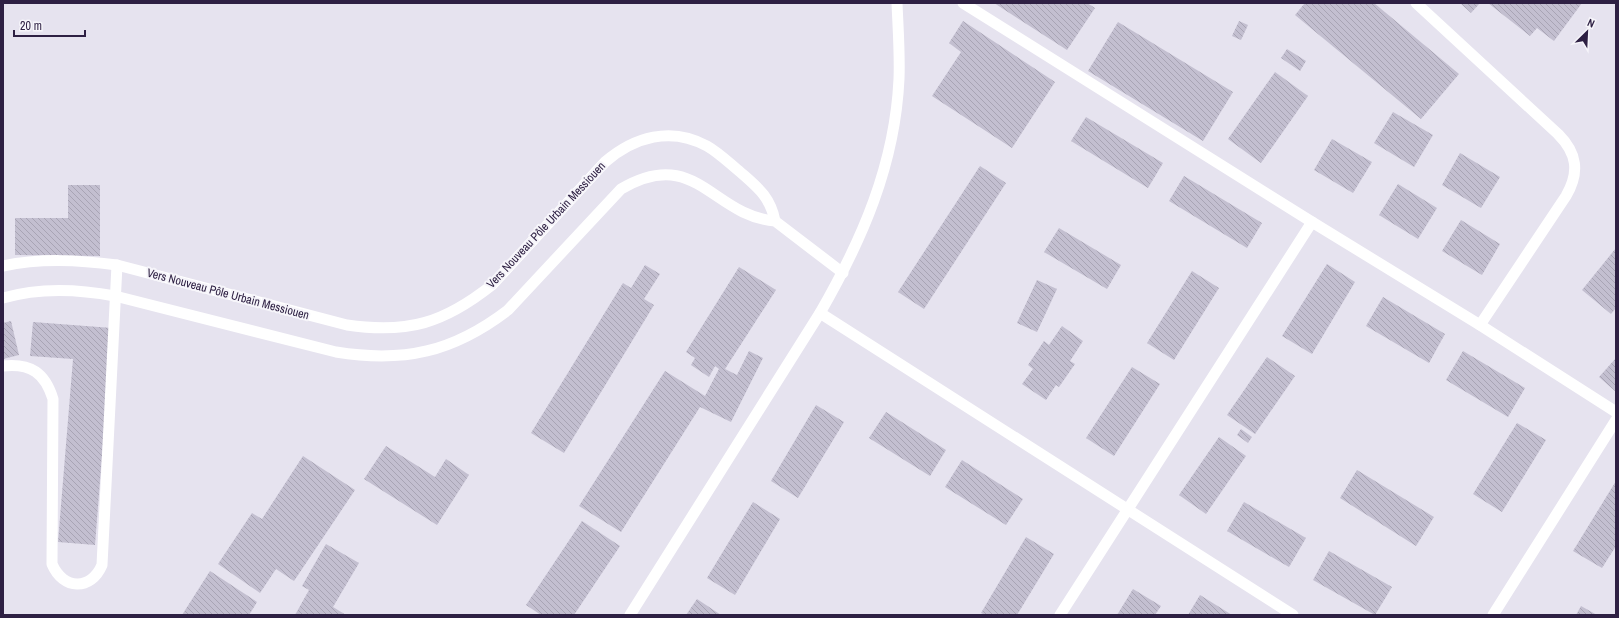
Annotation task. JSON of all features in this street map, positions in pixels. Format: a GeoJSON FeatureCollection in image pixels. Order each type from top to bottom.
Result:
{"type":"FeatureCollection","features":[{"type":"Feature","properties":{"kind":"street"},"geometry":{"type":"LineString","coordinates":[[630,615],[820,313],[843,273],[865,227],[882,179],[893,129],[899,79],[897,3]]}},
{"type":"Feature","properties":{"kind":"street"},"geometry":{"type":"LineString","coordinates":[[963,3],[1312,222],[1480,325],[1616,412]]}},
{"type":"Feature","properties":{"kind":"street"},"geometry":{"type":"LineString","coordinates":[[1416,3],[1558,134],[1568,145],[1574,158],[1574,178],[1571,187],[1480,325]]}},
{"type":"Feature","properties":{"kind":"street","name":"Vers Nouveau Pôle Urbain Messiouen"},"geometry":{"type":"LineString","coordinates":[[3,266],[51,260],[84,261],[117,265],[347,325],[373,329],[399,328],[425,323],[449,314],[472,301],[492,285],[605,162],[619,150],[635,142],[652,137],[670,136],[688,139],[705,145],[721,155],[762,190],[771,205],[775,221]]}},
{"type":"Feature","properties":{"kind":"street"},"geometry":{"type":"LineString","coordinates":[[3,298],[36,292],[63,290],[89,291],[115,296],[336,352],[359,356],[382,357],[405,356],[427,352],[470,336],[490,324],[508,310],[620,189],[632,182],[658,175],[685,178],[698,184],[749,216],[766,221],[775,221],[843,273]]}},
{"type":"Feature","properties":{"kind":"street"},"geometry":{"type":"LineString","coordinates":[[1060,615],[1312,222]]}},
{"type":"Feature","properties":{"kind":"street"},"geometry":{"type":"LineString","coordinates":[[3,366],[16,364],[30,368],[41,375],[49,386],[53,400],[52,564],[55,572],[61,579],[73,584],[85,583],[93,579],[99,572],[102,564],[117,265]]}},
{"type":"Feature","properties":{"kind":"street"},"geometry":{"type":"LineString","coordinates":[[820,313],[1293,615]]}},
{"type":"Feature","properties":{"kind":"street"},"geometry":{"type":"LineString","coordinates":[[1493,615],[1616,420]]}},
{"type":"Feature","properties":{"kind":"building"},"geometry":{"type":"Polygon","coordinates":[[[994,3],[1087,3],[1095,8],[1067,50],[994,3]]]}},
{"type":"Feature","properties":{"kind":"building"},"geometry":{"type":"Polygon","coordinates":[[[1305,3],[1374,3],[1459,74],[1421,119],[1295,15],[1305,3]]]}},
{"type":"Feature","properties":{"kind":"building"},"geometry":{"type":"Polygon","coordinates":[[[1460,3],[1480,3],[1471,13],[1460,3]]]}},
{"type":"Feature","properties":{"kind":"building"},"geometry":{"type":"Polygon","coordinates":[[[1488,3],[1582,3],[1554,41],[1537,28],[1530,36],[1488,3]]]}},
{"type":"Feature","properties":{"kind":"building"},"geometry":{"type":"Polygon","coordinates":[[[963,21],[1055,82],[1012,148],[932,96],[961,52],[949,43],[963,21]]]}},
{"type":"Feature","properties":{"kind":"building"},"geometry":{"type":"Polygon","coordinates":[[[1239,21],[1248,25],[1241,40],[1232,36],[1239,21]]]}},
{"type":"Feature","properties":{"kind":"building"},"geometry":{"type":"Polygon","coordinates":[[[1118,22],[1233,92],[1203,141],[1088,71],[1118,22]]]}},
{"type":"Feature","properties":{"kind":"building"},"geometry":{"type":"Polygon","coordinates":[[[1287,49],[1306,61],[1300,71],[1281,58],[1287,49]]]}},
{"type":"Feature","properties":{"kind":"building"},"geometry":{"type":"Polygon","coordinates":[[[1275,72],[1308,96],[1261,163],[1228,139],[1275,72]]]}},
{"type":"Feature","properties":{"kind":"building"},"geometry":{"type":"Polygon","coordinates":[[[1393,112],[1433,135],[1414,167],[1374,143],[1393,112]]]}},
{"type":"Feature","properties":{"kind":"building"},"geometry":{"type":"Polygon","coordinates":[[[1086,117],[1163,163],[1148,188],[1071,141],[1086,117]]]}},
{"type":"Feature","properties":{"kind":"building"},"geometry":{"type":"Polygon","coordinates":[[[1332,139],[1372,162],[1353,193],[1314,170],[1332,139]]]}},
{"type":"Feature","properties":{"kind":"building"},"geometry":{"type":"Polygon","coordinates":[[[1460,153],[1500,177],[1481,208],[1442,185],[1460,153]]]}},
{"type":"Feature","properties":{"kind":"building"},"geometry":{"type":"Polygon","coordinates":[[[980,166],[1006,183],[924,309],[898,292],[980,166]]]}},
{"type":"Feature","properties":{"kind":"building"},"geometry":{"type":"Polygon","coordinates":[[[1184,176],[1262,223],[1247,248],[1169,201],[1184,176]]]}},
{"type":"Feature","properties":{"kind":"building"},"geometry":{"type":"Polygon","coordinates":[[[1398,184],[1437,208],[1418,239],[1379,215],[1398,184]]]}},
{"type":"Feature","properties":{"kind":"building"},"geometry":{"type":"Polygon","coordinates":[[[68,185],[100,185],[100,256],[15,255],[15,218],[68,218],[68,185]]]}},
{"type":"Feature","properties":{"kind":"building"},"geometry":{"type":"Polygon","coordinates":[[[1461,220],[1500,244],[1482,275],[1442,251],[1461,220]]]}},
{"type":"Feature","properties":{"kind":"building"},"geometry":{"type":"Polygon","coordinates":[[[1059,228],[1121,265],[1107,289],[1044,252],[1059,228]]]}},
{"type":"Feature","properties":{"kind":"building"},"geometry":{"type":"Polygon","coordinates":[[[1616,248],[1616,308],[1611,314],[1582,290],[1616,248]]]}},
{"type":"Feature","properties":{"kind":"building"},"geometry":{"type":"Polygon","coordinates":[[[1327,264],[1355,282],[1312,354],[1282,336],[1327,264]]]}},
{"type":"Feature","properties":{"kind":"building"},"geometry":{"type":"Polygon","coordinates":[[[645,265],[660,274],[644,299],[654,305],[564,453],[531,433],[623,283],[631,288],[645,265]]]}},
{"type":"Feature","properties":{"kind":"building"},"geometry":{"type":"Polygon","coordinates":[[[739,267],[776,290],[725,369],[737,375],[749,351],[763,358],[731,422],[700,407],[621,532],[579,506],[665,371],[705,396],[719,369],[715,366],[709,377],[691,365],[695,358],[686,352],[739,267]]]}},
{"type":"Feature","properties":{"kind":"building"},"geometry":{"type":"Polygon","coordinates":[[[1192,271],[1219,288],[1174,360],[1147,343],[1192,271]]]}},
{"type":"Feature","properties":{"kind":"building"},"geometry":{"type":"Polygon","coordinates":[[[1037,280],[1057,289],[1037,332],[1017,323],[1037,280]]]}},
{"type":"Feature","properties":{"kind":"building"},"geometry":{"type":"Polygon","coordinates":[[[1383,297],[1445,334],[1429,363],[1366,326],[1383,297]]]}},
{"type":"Feature","properties":{"kind":"building"},"geometry":{"type":"Polygon","coordinates":[[[11,321],[19,355],[3,359],[3,323],[11,321]]]}},
{"type":"Feature","properties":{"kind":"building"},"geometry":{"type":"Polygon","coordinates":[[[33,322],[112,328],[95,545],[58,542],[73,359],[30,356],[33,322]]]}},
{"type":"Feature","properties":{"kind":"building"},"geometry":{"type":"Polygon","coordinates":[[[1062,326],[1083,341],[1070,361],[1075,364],[1059,387],[1056,385],[1046,400],[1022,384],[1033,369],[1028,365],[1044,341],[1049,345],[1062,326]]]}},
{"type":"Feature","properties":{"kind":"building"},"geometry":{"type":"Polygon","coordinates":[[[1463,351],[1525,388],[1508,417],[1446,380],[1463,351]]]}},
{"type":"Feature","properties":{"kind":"building"},"geometry":{"type":"Polygon","coordinates":[[[1267,357],[1295,376],[1255,434],[1227,415],[1267,357]]]}},
{"type":"Feature","properties":{"kind":"building"},"geometry":{"type":"Polygon","coordinates":[[[1616,358],[1616,392],[1599,377],[1616,358]]]}},
{"type":"Feature","properties":{"kind":"building"},"geometry":{"type":"Polygon","coordinates":[[[1132,367],[1160,384],[1114,456],[1086,438],[1132,367]]]}},
{"type":"Feature","properties":{"kind":"building"},"geometry":{"type":"Polygon","coordinates":[[[816,405],[844,422],[798,498],[771,481],[816,405]]]}},
{"type":"Feature","properties":{"kind":"building"},"geometry":{"type":"Polygon","coordinates":[[[886,412],[946,450],[930,476],[869,438],[886,412]]]}},
{"type":"Feature","properties":{"kind":"building"},"geometry":{"type":"Polygon","coordinates":[[[1517,423],[1546,440],[1502,512],[1473,494],[1517,423]]]}},
{"type":"Feature","properties":{"kind":"building"},"geometry":{"type":"Polygon","coordinates":[[[1241,429],[1252,437],[1248,443],[1237,435],[1241,429]]]}},
{"type":"Feature","properties":{"kind":"building"},"geometry":{"type":"Polygon","coordinates":[[[1219,437],[1246,456],[1206,514],[1179,495],[1219,437]]]}},
{"type":"Feature","properties":{"kind":"building"},"geometry":{"type":"Polygon","coordinates":[[[386,446],[435,477],[446,459],[469,475],[437,525],[364,479],[386,446]]]}},
{"type":"Feature","properties":{"kind":"building"},"geometry":{"type":"Polygon","coordinates":[[[303,456],[355,490],[294,581],[276,569],[260,593],[218,564],[252,513],[262,519],[303,456]]]}},
{"type":"Feature","properties":{"kind":"building"},"geometry":{"type":"Polygon","coordinates":[[[962,460],[1023,499],[1006,525],[945,487],[962,460]]]}},
{"type":"Feature","properties":{"kind":"building"},"geometry":{"type":"Polygon","coordinates":[[[1357,470],[1434,517],[1416,546],[1340,498],[1357,470]]]}},
{"type":"Feature","properties":{"kind":"building"},"geometry":{"type":"Polygon","coordinates":[[[1616,481],[1616,546],[1602,568],[1573,551],[1616,481]]]}},
{"type":"Feature","properties":{"kind":"building"},"geometry":{"type":"Polygon","coordinates":[[[753,502],[780,519],[735,595],[707,578],[753,502]]]}},
{"type":"Feature","properties":{"kind":"building"},"geometry":{"type":"Polygon","coordinates":[[[1244,502],[1306,538],[1289,567],[1227,531],[1244,502]]]}},
{"type":"Feature","properties":{"kind":"building"},"geometry":{"type":"Polygon","coordinates":[[[582,521],[620,546],[574,615],[541,615],[526,605],[582,521]]]}},
{"type":"Feature","properties":{"kind":"building"},"geometry":{"type":"Polygon","coordinates":[[[1026,537],[1054,554],[1017,615],[985,615],[981,613],[1026,537]]]}},
{"type":"Feature","properties":{"kind":"building"},"geometry":{"type":"Polygon","coordinates":[[[326,544],[359,563],[333,607],[346,615],[295,615],[309,590],[302,586],[326,544]]]}},
{"type":"Feature","properties":{"kind":"building"},"geometry":{"type":"Polygon","coordinates":[[[1329,551],[1392,587],[1375,615],[1313,580],[1329,551]]]}},
{"type":"Feature","properties":{"kind":"building"},"geometry":{"type":"Polygon","coordinates":[[[210,571],[257,602],[249,615],[182,615],[210,571]]]}},
{"type":"Feature","properties":{"kind":"building"},"geometry":{"type":"Polygon","coordinates":[[[1133,589],[1161,606],[1155,615],[1117,615],[1133,589]]]}},
{"type":"Feature","properties":{"kind":"building"},"geometry":{"type":"Polygon","coordinates":[[[1200,595],[1232,615],[1188,615],[1200,595]]]}},
{"type":"Feature","properties":{"kind":"building"},"geometry":{"type":"Polygon","coordinates":[[[697,599],[721,615],[686,615],[697,599]]]}},
{"type":"Feature","properties":{"kind":"building"},"geometry":{"type":"Polygon","coordinates":[[[1581,606],[1597,615],[1576,615],[1581,606]]]}}]}
